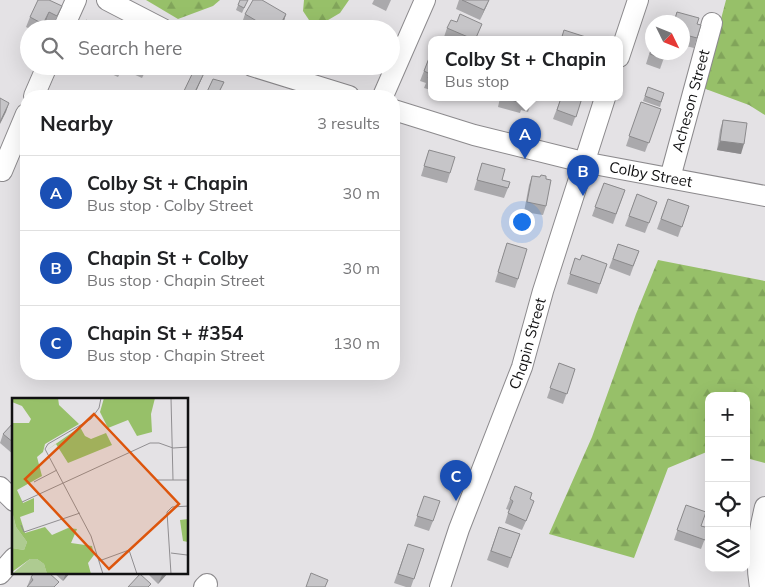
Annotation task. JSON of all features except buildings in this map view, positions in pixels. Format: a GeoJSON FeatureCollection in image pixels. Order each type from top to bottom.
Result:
{"type":"FeatureCollection","features":[{"type":"Feature","properties":{"kind":"street"},"geometry":{"type":"LineString","coordinates":[[67,20],[76,0]]}},
{"type":"Feature","properties":{"kind":"street"},"geometry":{"type":"LineString","coordinates":[[107,0],[146,20]]}},
{"type":"Feature","properties":{"kind":"street"},"geometry":{"type":"LineString","coordinates":[[400,57],[425,0]]}},
{"type":"Feature","properties":{"kind":"street"},"geometry":{"type":"LineString","coordinates":[[623,45],[638,0]]}},
{"type":"Feature","properties":{"kind":"street","name":"Acheson Street"},"geometry":{"type":"LineString","coordinates":[[670,178],[712,23]]}},
{"type":"Feature","properties":{"kind":"street"},"geometry":{"type":"LineString","coordinates":[[37,90],[43,75]]}},
{"type":"Feature","properties":{"kind":"street"},"geometry":{"type":"LineString","coordinates":[[281,75],[330,90]]}},
{"type":"Feature","properties":{"kind":"street"},"geometry":{"type":"LineString","coordinates":[[386,90],[392,75]]}},
{"type":"Feature","properties":{"kind":"street","name":"Chapin Street"},"geometry":{"type":"LineString","coordinates":[[440,587],[458,529],[522,367],[543,291],[604,101]]}},
{"type":"Feature","properties":{"kind":"street","name":"Colby Street"},"geometry":{"type":"LineString","coordinates":[[400,112],[474,135],[583,162],[765,196]]}},
{"type":"Feature","properties":{"kind":"street"},"geometry":{"type":"LineString","coordinates":[[1,170],[20,127]]}},
{"type":"Feature","properties":{"kind":"street"},"geometry":{"type":"LineString","coordinates":[[0,487],[12,499]]}},
{"type":"Feature","properties":{"kind":"street"},"geometry":{"type":"LineString","coordinates":[[760,587],[757,554],[759,530],[765,507]]}},
{"type":"Feature","properties":{"kind":"street"},"geometry":{"type":"LineString","coordinates":[[0,574],[12,560]]}},
{"type":"Feature","properties":{"kind":"green space"},"geometry":{"type":"Polygon","coordinates":[[[146,0],[220,0],[213,6],[178,19],[146,0]]]}},
{"type":"Feature","properties":{"kind":"green space"},"geometry":{"type":"Polygon","coordinates":[[[304,0],[349,0],[340,13],[328,20],[309,20],[303,11],[304,0]]]}},
{"type":"Feature","properties":{"kind":"green space"},"geometry":{"type":"Polygon","coordinates":[[[726,0],[765,0],[765,115],[749,105],[703,88],[726,0]]]}},
{"type":"Feature","properties":{"kind":"green space"},"geometry":{"type":"Polygon","coordinates":[[[658,260],[765,281],[765,463],[750,459],[750,392],[705,392],[705,453],[668,468],[634,558],[549,534],[592,437],[636,314],[658,260]]]}},
{"type":"Feature","properties":{"kind":"place","name":"Colby St + Chapin"},"geometry":{"type":"Point","coordinates":[525,159]}},
{"type":"Feature","properties":{"kind":"place","name":"Chapin St + Colby"},"geometry":{"type":"Point","coordinates":[583,196]}},
{"type":"Feature","properties":{"kind":"place","name":"Chapin St + #354"},"geometry":{"type":"Point","coordinates":[456,501]}}]}
